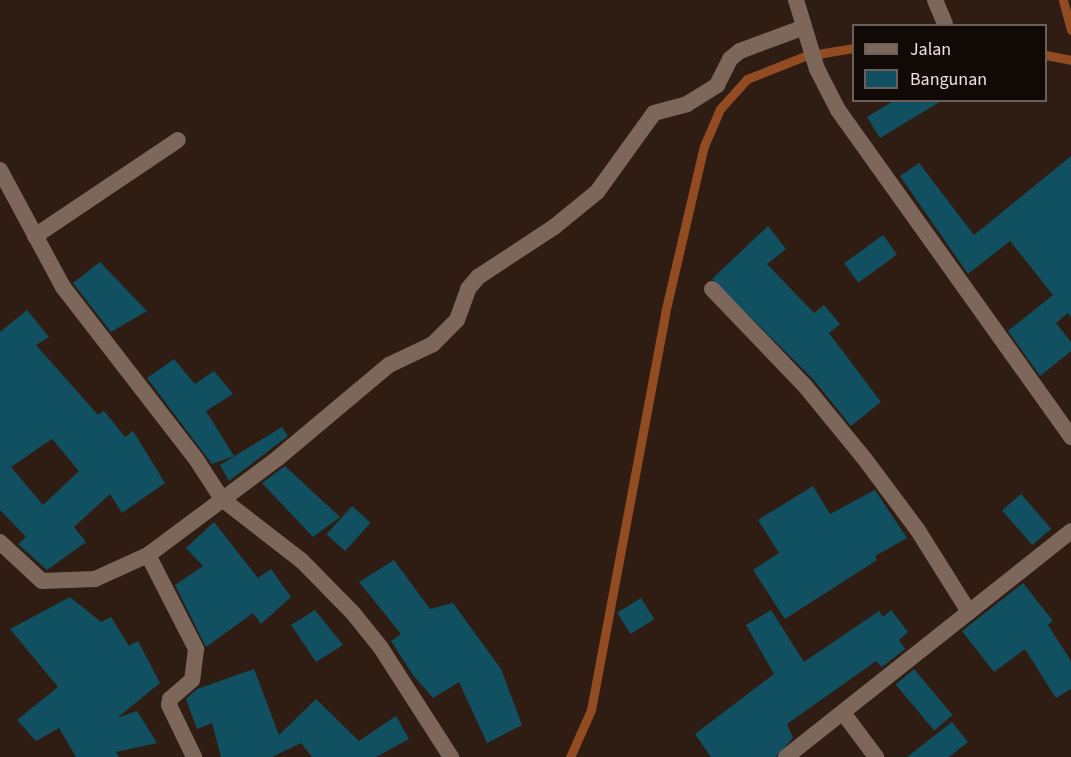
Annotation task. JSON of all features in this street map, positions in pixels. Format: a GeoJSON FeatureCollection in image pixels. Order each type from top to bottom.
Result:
{"type":"FeatureCollection","features":[{"type":"Feature","properties":{"kind":"street"},"geometry":{"type":"LineString","coordinates":[[796,0],[817,69],[853,133],[1071,437]]}},
{"type":"Feature","properties":{"kind":"street"},"geometry":{"type":"LineString","coordinates":[[935,0],[945,23]]}},
{"type":"Feature","properties":{"kind":"street"},"geometry":{"type":"LineString","coordinates":[[0,542],[42,581],[95,579],[148,555],[222,500],[389,365],[433,344],[451,328],[468,289],[478,277],[554,227],[597,192],[654,113],[687,104],[717,85],[729,59],[740,51],[804,32]]}},
{"type":"Feature","properties":{"kind":"street"},"geometry":{"type":"LineString","coordinates":[[35,236],[178,140]]}},
{"type":"Feature","properties":{"kind":"street"},"geometry":{"type":"LineString","coordinates":[[0,170],[63,287],[196,459],[222,500],[302,561],[353,613],[381,648],[451,757]]}},
{"type":"Feature","properties":{"kind":"street"},"geometry":{"type":"LineString","coordinates":[[712,289],[805,386],[864,458],[917,529],[969,612]]}},
{"type":"Feature","properties":{"kind":"street"},"geometry":{"type":"LineString","coordinates":[[786,757],[844,714],[1071,531]]}},
{"type":"Feature","properties":{"kind":"street"},"geometry":{"type":"LineString","coordinates":[[148,555],[196,649],[192,680],[171,699],[169,705],[194,757]]}},
{"type":"Feature","properties":{"kind":"street"},"geometry":{"type":"LineString","coordinates":[[844,714],[876,757]]}},
{"type":"Feature","properties":{"kind":"building"},"geometry":{"type":"Polygon","coordinates":[[[892,102],[940,102],[880,138],[867,117],[892,102]]]}},
{"type":"Feature","properties":{"kind":"building"},"geometry":{"type":"Polygon","coordinates":[[[1071,156],[1071,317],[1068,313],[1056,323],[1071,342],[1071,351],[1040,376],[1008,331],[1053,295],[1010,241],[968,274],[900,176],[919,163],[974,235],[1071,156]]]}},
{"type":"Feature","properties":{"kind":"building"},"geometry":{"type":"Polygon","coordinates":[[[768,226],[786,249],[767,264],[814,313],[824,305],[840,324],[829,333],[881,402],[851,426],[813,379],[712,279],[768,226]]]}},
{"type":"Feature","properties":{"kind":"building"},"geometry":{"type":"Polygon","coordinates":[[[883,235],[897,254],[858,283],[844,263],[883,235]]]}},
{"type":"Feature","properties":{"kind":"building"},"geometry":{"type":"Polygon","coordinates":[[[100,262],[147,311],[111,332],[73,283],[100,262]]]}},
{"type":"Feature","properties":{"kind":"building"},"geometry":{"type":"Polygon","coordinates":[[[27,310],[49,337],[36,345],[98,415],[104,411],[125,437],[133,431],[165,483],[122,513],[110,494],[74,527],[86,542],[47,570],[18,544],[26,537],[0,510],[0,332],[27,310]],[[52,439],[11,467],[43,505],[79,471],[52,439]]]}},
{"type":"Feature","properties":{"kind":"building"},"geometry":{"type":"Polygon","coordinates":[[[174,359],[195,384],[214,371],[233,394],[206,411],[234,456],[212,464],[147,378],[174,359]]]}},
{"type":"Feature","properties":{"kind":"building"},"geometry":{"type":"Polygon","coordinates":[[[282,427],[288,436],[229,481],[220,465],[282,427]]]}},
{"type":"Feature","properties":{"kind":"building"},"geometry":{"type":"Polygon","coordinates":[[[285,466],[340,517],[313,537],[262,483],[285,466]]]}},
{"type":"Feature","properties":{"kind":"building"},"geometry":{"type":"Polygon","coordinates":[[[813,486],[830,514],[875,490],[907,538],[875,556],[877,560],[785,619],[753,570],[779,553],[758,520],[813,486]]]}},
{"type":"Feature","properties":{"kind":"building"},"geometry":{"type":"Polygon","coordinates":[[[1021,494],[1051,529],[1032,545],[1002,510],[1021,494]]]}},
{"type":"Feature","properties":{"kind":"building"},"geometry":{"type":"Polygon","coordinates":[[[352,506],[371,523],[345,551],[327,534],[352,506]]]}},
{"type":"Feature","properties":{"kind":"building"},"geometry":{"type":"Polygon","coordinates":[[[214,522],[258,578],[271,569],[291,597],[261,624],[253,613],[206,647],[175,585],[203,566],[186,548],[214,522]]]}},
{"type":"Feature","properties":{"kind":"building"},"geometry":{"type":"Polygon","coordinates":[[[394,560],[430,609],[453,603],[501,669],[522,725],[487,743],[459,682],[433,698],[413,675],[391,641],[401,634],[359,582],[394,560]]]}},
{"type":"Feature","properties":{"kind":"building"},"geometry":{"type":"Polygon","coordinates":[[[1023,583],[1053,621],[1048,625],[1071,661],[1071,689],[1056,698],[1025,649],[994,672],[962,631],[1023,583]]]}},
{"type":"Feature","properties":{"kind":"building"},"geometry":{"type":"Polygon","coordinates":[[[70,597],[101,622],[111,617],[129,646],[138,641],[160,683],[117,718],[137,711],[157,743],[116,752],[119,757],[76,757],[59,728],[36,741],[17,720],[58,687],[10,629],[70,597]]]}},
{"type":"Feature","properties":{"kind":"building"},"geometry":{"type":"Polygon","coordinates":[[[641,598],[654,619],[631,634],[617,613],[641,598]]]}},
{"type":"Feature","properties":{"kind":"building"},"geometry":{"type":"Polygon","coordinates":[[[315,610],[343,645],[316,662],[291,625],[315,610]]]}},
{"type":"Feature","properties":{"kind":"building"},"geometry":{"type":"Polygon","coordinates":[[[771,610],[804,662],[879,611],[883,617],[891,610],[908,632],[899,640],[905,649],[882,667],[876,661],[787,724],[793,738],[776,757],[711,757],[695,734],[774,674],[746,625],[771,610]]]}},
{"type":"Feature","properties":{"kind":"building"},"geometry":{"type":"Polygon","coordinates":[[[254,669],[279,735],[316,699],[359,741],[396,716],[409,739],[376,757],[312,757],[301,743],[272,757],[221,757],[212,723],[197,729],[186,699],[197,689],[254,669]]]}},
{"type":"Feature","properties":{"kind":"building"},"geometry":{"type":"Polygon","coordinates":[[[914,669],[953,715],[934,730],[896,684],[914,669]]]}},
{"type":"Feature","properties":{"kind":"building"},"geometry":{"type":"Polygon","coordinates":[[[952,722],[968,742],[949,757],[907,757],[952,722]]]}},
{"type":"Feature","properties":{"kind":"waterway"},"geometry":{"type":"LineString","coordinates":[[1063,0],[1071,30]]}},
{"type":"Feature","properties":{"kind":"waterway"},"geometry":{"type":"LineString","coordinates":[[570,757],[591,710],[665,313],[704,146],[720,109],[747,79],[805,56],[852,48]]}},
{"type":"Feature","properties":{"kind":"waterway"},"geometry":{"type":"LineString","coordinates":[[1047,55],[1071,60]]}}]}
